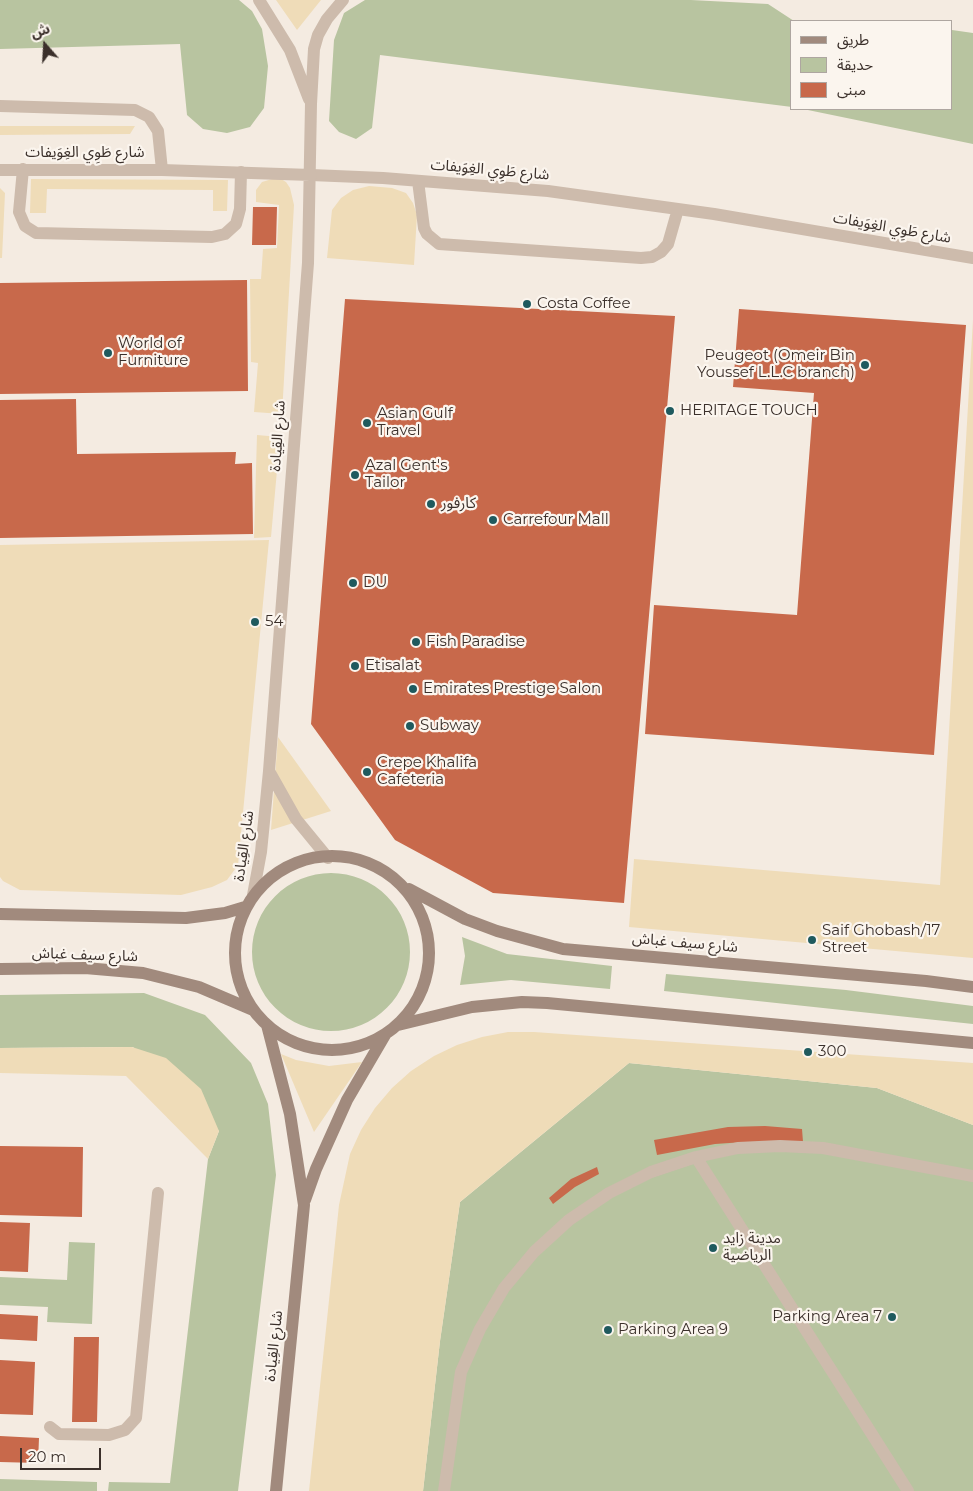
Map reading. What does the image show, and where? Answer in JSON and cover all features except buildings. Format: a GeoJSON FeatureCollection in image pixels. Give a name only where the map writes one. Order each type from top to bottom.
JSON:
{"type":"FeatureCollection","features":[{"type":"Feature","properties":{"kind":"street","name":"شارع القِيادة"},"geometry":{"type":"LineString","coordinates":[[259,0],[290,50],[311,104]]}},
{"type":"Feature","properties":{"kind":"street","name":"شارع القِيادة"},"geometry":{"type":"LineString","coordinates":[[253,895],[261,852],[269,771],[308,262],[314,49],[318,35],[327,18],[343,0]]}},
{"type":"Feature","properties":{"kind":"street"},"geometry":{"type":"LineString","coordinates":[[0,106],[135,110],[150,118],[158,131],[162,170]]}},
{"type":"Feature","properties":{"kind":"street","name":"شارع طَوِي الغِوَيفات"},"geometry":{"type":"LineString","coordinates":[[0,170],[242,172],[418,181],[548,191],[678,209],[973,258]]}},
{"type":"Feature","properties":{"kind":"street"},"geometry":{"type":"LineString","coordinates":[[23,170],[19,212],[25,226],[36,233],[212,237],[225,234],[236,224],[240,209],[242,172]]}},
{"type":"Feature","properties":{"kind":"street"},"geometry":{"type":"LineString","coordinates":[[418,181],[424,228],[427,234],[439,244],[641,258],[652,257],[661,252],[668,244],[678,209]]}},
{"type":"Feature","properties":{"kind":"street"},"geometry":{"type":"LineString","coordinates":[[269,771],[296,819],[328,858]]}},
{"type":"Feature","properties":{"kind":"street"},"geometry":{"type":"LineString","coordinates":[[349,858],[370,864],[389,874],[405,887],[418,905],[426,925],[429,946],[428,968],[422,989],[412,1008],[398,1026],[385,1035],[362,1046],[337,1050],[312,1048],[288,1040],[267,1025],[253,1010],[237,977],[234,942],[245,907],[253,895],[269,880],[286,869],[307,861],[349,858]]}},
{"type":"Feature","properties":{"kind":"street","name":"شارع سيف غباش"},"geometry":{"type":"LineString","coordinates":[[405,887],[473,922],[530,942],[563,949],[926,981],[973,987]]}},
{"type":"Feature","properties":{"kind":"street"},"geometry":{"type":"LineString","coordinates":[[0,914],[186,918],[206,916],[245,907]]}},
{"type":"Feature","properties":{"kind":"street","name":"شارع سيف غباش"},"geometry":{"type":"LineString","coordinates":[[0,969],[85,968],[143,973],[199,987],[253,1010]]}},
{"type":"Feature","properties":{"kind":"street"},"geometry":{"type":"LineString","coordinates":[[398,1026],[472,1007],[522,1002],[973,1043]]}},
{"type":"Feature","properties":{"kind":"street","name":"شارع القِيادة"},"geometry":{"type":"LineString","coordinates":[[267,1025],[290,1114],[304,1205],[276,1491]]}},
{"type":"Feature","properties":{"kind":"street","name":"شارع القِيادة"},"geometry":{"type":"LineString","coordinates":[[304,1205],[330,1134],[365,1067],[385,1035]]}},
{"type":"Feature","properties":{"kind":"street"},"geometry":{"type":"LineString","coordinates":[[444,1491],[461,1372],[480,1329],[504,1288],[534,1252],[569,1220],[601,1198],[651,1172],[696,1157],[746,1148],[780,1146],[823,1148],[973,1176]]}},
{"type":"Feature","properties":{"kind":"street"},"geometry":{"type":"LineString","coordinates":[[696,1157],[908,1491]]}},
{"type":"Feature","properties":{"kind":"street"},"geometry":{"type":"LineString","coordinates":[[50,1427],[59,1434],[109,1435],[125,1430],[136,1418],[158,1193]]}},
{"type":"Feature","properties":{"kind":"green space"},"geometry":{"type":"Polygon","coordinates":[[[0,0],[239,0],[252,11],[262,29],[268,66],[264,108],[250,127],[227,133],[203,129],[187,115],[180,44],[0,49],[0,0]]]}},
{"type":"Feature","properties":{"kind":"green space"},"geometry":{"type":"Polygon","coordinates":[[[365,0],[691,0],[768,4],[792,20],[790,20],[790,107],[380,55],[372,128],[356,139],[339,132],[329,121],[334,40],[344,13],[365,0]]]}},
{"type":"Feature","properties":{"kind":"green space"},"geometry":{"type":"Polygon","coordinates":[[[953,30],[973,33],[973,144],[808,110],[953,110],[953,30]]]}},
{"type":"Feature","properties":{"kind":"green space"},"geometry":{"type":"Polygon","coordinates":[[[331,873],[361,879],[375,886],[387,896],[397,908],[404,922],[410,952],[404,982],[397,996],[387,1008],[375,1018],[361,1025],[331,1031],[301,1025],[287,1018],[275,1008],[265,996],[258,982],[252,952],[258,922],[265,908],[275,896],[287,886],[301,879],[331,873]]]}},
{"type":"Feature","properties":{"kind":"green space"},"geometry":{"type":"Polygon","coordinates":[[[462,937],[507,954],[612,966],[610,989],[511,980],[460,985],[465,956],[462,937]]]}},
{"type":"Feature","properties":{"kind":"green space"},"geometry":{"type":"Polygon","coordinates":[[[666,974],[846,990],[973,1006],[973,1024],[664,991],[666,974]]]}},
{"type":"Feature","properties":{"kind":"green space"},"geometry":{"type":"Polygon","coordinates":[[[144,993],[205,1015],[251,1063],[268,1104],[276,1175],[238,1491],[108,1491],[109,1482],[170,1483],[208,1159],[219,1131],[133,1047],[0,1048],[0,995],[144,993]]]}},
{"type":"Feature","properties":{"kind":"green space","name":"مدينة زايد الرياضية"},"geometry":{"type":"Polygon","coordinates":[[[629,1063],[877,1088],[973,1125],[973,1491],[423,1491],[440,1341],[460,1202],[629,1063]]]}},
{"type":"Feature","properties":{"kind":"green space"},"geometry":{"type":"Polygon","coordinates":[[[69,1242],[95,1243],[92,1324],[47,1322],[48,1307],[0,1305],[0,1277],[67,1280],[69,1242]]]}},
{"type":"Feature","properties":{"kind":"green space"},"geometry":{"type":"Polygon","coordinates":[[[0,1479],[97,1482],[97,1491],[0,1491],[0,1479]]]}},
{"type":"Feature","properties":{"kind":"sand"},"geometry":{"type":"Polygon","coordinates":[[[276,0],[321,0],[297,30],[276,0]]]}},
{"type":"Feature","properties":{"kind":"sand"},"geometry":{"type":"Polygon","coordinates":[[[0,126],[135,126],[130,134],[0,135],[0,126]]]}},
{"type":"Feature","properties":{"kind":"sand"},"geometry":{"type":"Polygon","coordinates":[[[31,179],[228,180],[227,211],[213,211],[213,190],[47,189],[46,213],[30,213],[31,179]]]}},
{"type":"Feature","properties":{"kind":"sand"},"geometry":{"type":"Polygon","coordinates":[[[281,179],[286,182],[290,188],[294,205],[282,414],[254,412],[258,363],[251,362],[250,279],[261,279],[263,249],[277,248],[279,205],[256,202],[256,190],[262,182],[281,179]]]}},
{"type":"Feature","properties":{"kind":"sand"},"geometry":{"type":"Polygon","coordinates":[[[369,186],[392,188],[406,193],[413,203],[417,215],[414,265],[327,258],[332,210],[341,198],[353,190],[369,186]]]}},
{"type":"Feature","properties":{"kind":"sand"},"geometry":{"type":"Polygon","coordinates":[[[0,188],[5,193],[2,258],[0,258],[0,188]]]}},
{"type":"Feature","properties":{"kind":"sand"},"geometry":{"type":"Polygon","coordinates":[[[973,320],[973,958],[629,927],[634,859],[940,885],[973,320]]]}},
{"type":"Feature","properties":{"kind":"sand"},"geometry":{"type":"Polygon","coordinates":[[[257,435],[280,437],[271,537],[254,538],[257,435]]]}},
{"type":"Feature","properties":{"kind":"sand"},"geometry":{"type":"Polygon","coordinates":[[[269,540],[238,865],[227,880],[212,887],[181,895],[20,890],[3,881],[0,877],[0,545],[269,540]]]}},
{"type":"Feature","properties":{"kind":"sand"},"geometry":{"type":"Polygon","coordinates":[[[278,737],[331,811],[271,830],[278,737]]]}},
{"type":"Feature","properties":{"kind":"sand"},"geometry":{"type":"Polygon","coordinates":[[[508,1032],[534,1032],[973,1063],[973,1125],[877,1088],[629,1063],[460,1202],[440,1341],[423,1491],[309,1491],[339,1205],[350,1154],[361,1130],[375,1108],[392,1088],[411,1071],[434,1056],[457,1045],[482,1037],[508,1032]]]}},
{"type":"Feature","properties":{"kind":"sand"},"geometry":{"type":"Polygon","coordinates":[[[132,1047],[166,1058],[201,1089],[219,1131],[208,1159],[126,1076],[0,1073],[0,1048],[132,1047]]]}},
{"type":"Feature","properties":{"kind":"sand"},"geometry":{"type":"Polygon","coordinates":[[[281,1054],[296,1060],[329,1066],[362,1062],[314,1132],[281,1054]]]}},
{"type":"Feature","properties":{"kind":"place","name":"Costa Coffee"},"geometry":{"type":"Point","coordinates":[527,304]}},
{"type":"Feature","properties":{"kind":"place","name":"World of Furniture"},"geometry":{"type":"Point","coordinates":[108,353]}},
{"type":"Feature","properties":{"kind":"place","name":"Peugeot (Omeir Bin Youssef L.L.C branch)"},"geometry":{"type":"Point","coordinates":[865,365]}},
{"type":"Feature","properties":{"kind":"place","name":"HERITAGE TOUCH"},"geometry":{"type":"Point","coordinates":[670,411]}},
{"type":"Feature","properties":{"kind":"place","name":"Asian Gulf Travel"},"geometry":{"type":"Point","coordinates":[367,423]}},
{"type":"Feature","properties":{"kind":"place","name":"Azal Gent's Tailor"},"geometry":{"type":"Point","coordinates":[355,475]}},
{"type":"Feature","properties":{"kind":"place","name":"كارفور"},"geometry":{"type":"Point","coordinates":[431,504]}},
{"type":"Feature","properties":{"kind":"place","name":"Carrefour Mall"},"geometry":{"type":"Point","coordinates":[493,520]}},
{"type":"Feature","properties":{"kind":"place","name":"DU"},"geometry":{"type":"Point","coordinates":[353,583]}},
{"type":"Feature","properties":{"kind":"place","name":"54"},"geometry":{"type":"Point","coordinates":[255,622]}},
{"type":"Feature","properties":{"kind":"place","name":"Fish Paradise"},"geometry":{"type":"Point","coordinates":[416,642]}},
{"type":"Feature","properties":{"kind":"place","name":"Etisalat"},"geometry":{"type":"Point","coordinates":[355,666]}},
{"type":"Feature","properties":{"kind":"place","name":"Emirates Prestige Salon"},"geometry":{"type":"Point","coordinates":[413,689]}},
{"type":"Feature","properties":{"kind":"place","name":"Subway"},"geometry":{"type":"Point","coordinates":[410,726]}},
{"type":"Feature","properties":{"kind":"place","name":"Crepe Khalifa Cafeteria"},"geometry":{"type":"Point","coordinates":[367,772]}},
{"type":"Feature","properties":{"kind":"place","name":"Saif Ghobash/17 Street"},"geometry":{"type":"Point","coordinates":[812,940]}},
{"type":"Feature","properties":{"kind":"place","name":"300"},"geometry":{"type":"Point","coordinates":[808,1052]}},
{"type":"Feature","properties":{"kind":"place","name":"مدينة زايد الرياضية"},"geometry":{"type":"Point","coordinates":[713,1248]}},
{"type":"Feature","properties":{"kind":"place","name":"Parking Area 7"},"geometry":{"type":"Point","coordinates":[892,1317]}},
{"type":"Feature","properties":{"kind":"place","name":"Parking Area 9"},"geometry":{"type":"Point","coordinates":[608,1330]}}]}
